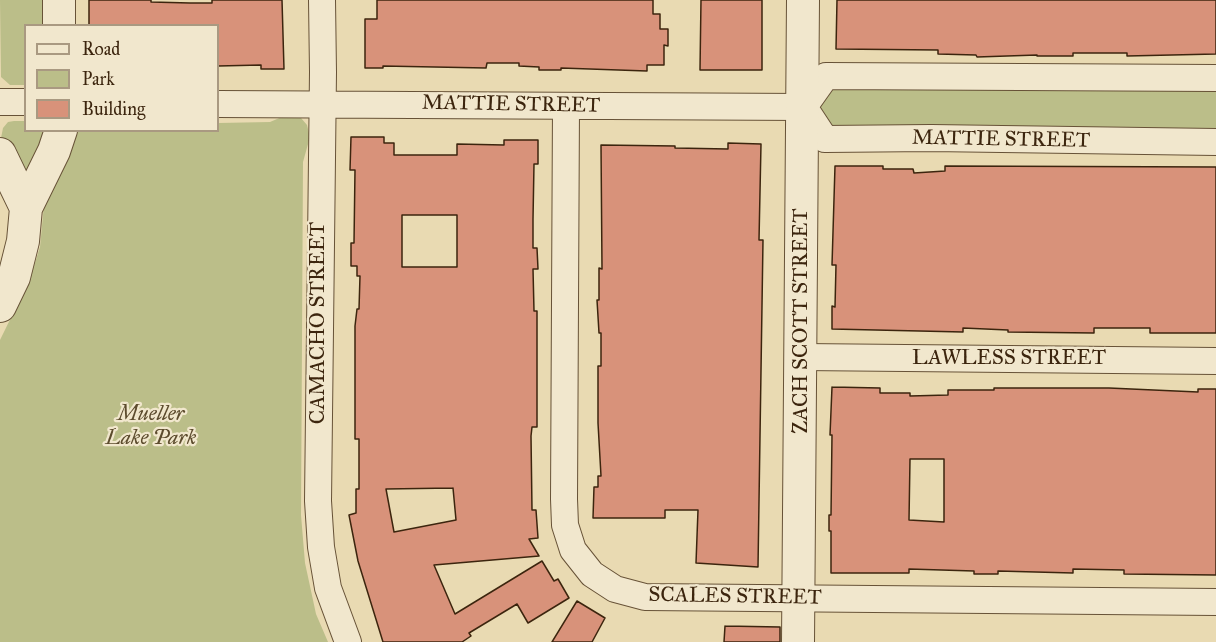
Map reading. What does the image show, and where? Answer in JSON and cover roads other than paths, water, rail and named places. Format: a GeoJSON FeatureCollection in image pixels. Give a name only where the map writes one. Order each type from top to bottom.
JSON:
{"type":"FeatureCollection","features":[{"type":"Feature","properties":{"kind":"street"},"geometry":{"type":"LineString","coordinates":[[59,24],[60,0]]}},
{"type":"Feature","properties":{"kind":"street","name":"CAMACHO STREET"},"geometry":{"type":"LineString","coordinates":[[322,0],[318,501],[321,547],[328,588],[348,642]]}},
{"type":"Feature","properties":{"kind":"street","name":"ZACH SCOTT STREET"},"geometry":{"type":"LineString","coordinates":[[798,642],[804,107],[803,0]]}},
{"type":"Feature","properties":{"kind":"street"},"geometry":{"type":"LineString","coordinates":[[804,107],[826,76],[1216,78]]}},
{"type":"Feature","properties":{"kind":"street"},"geometry":{"type":"LineString","coordinates":[[0,102],[24,102]]}},
{"type":"Feature","properties":{"kind":"street","name":"MATTIE STREET"},"geometry":{"type":"LineString","coordinates":[[219,104],[804,107],[825,139],[931,138],[1216,142]]}},
{"type":"Feature","properties":{"kind":"street","name":"SCALES STREET"},"geometry":{"type":"LineString","coordinates":[[566,106],[565,525],[573,550],[591,574],[615,589],[645,597],[1216,602]]}},
{"type":"Feature","properties":{"kind":"street"},"geometry":{"type":"LineString","coordinates":[[0,306],[16,268],[23,241],[26,208],[54,151],[60,132]]}},
{"type":"Feature","properties":{"kind":"street"},"geometry":{"type":"LineString","coordinates":[[0,154],[26,208]]}},
{"type":"Feature","properties":{"kind":"street","name":"LAWLESS STREET"},"geometry":{"type":"LineString","coordinates":[[801,357],[1216,361]]}},
{"type":"Feature","properties":{"kind":"park label","name":"Mueller Lake Park"},"geometry":{"type":"Point","coordinates":[151,427]}}]}
